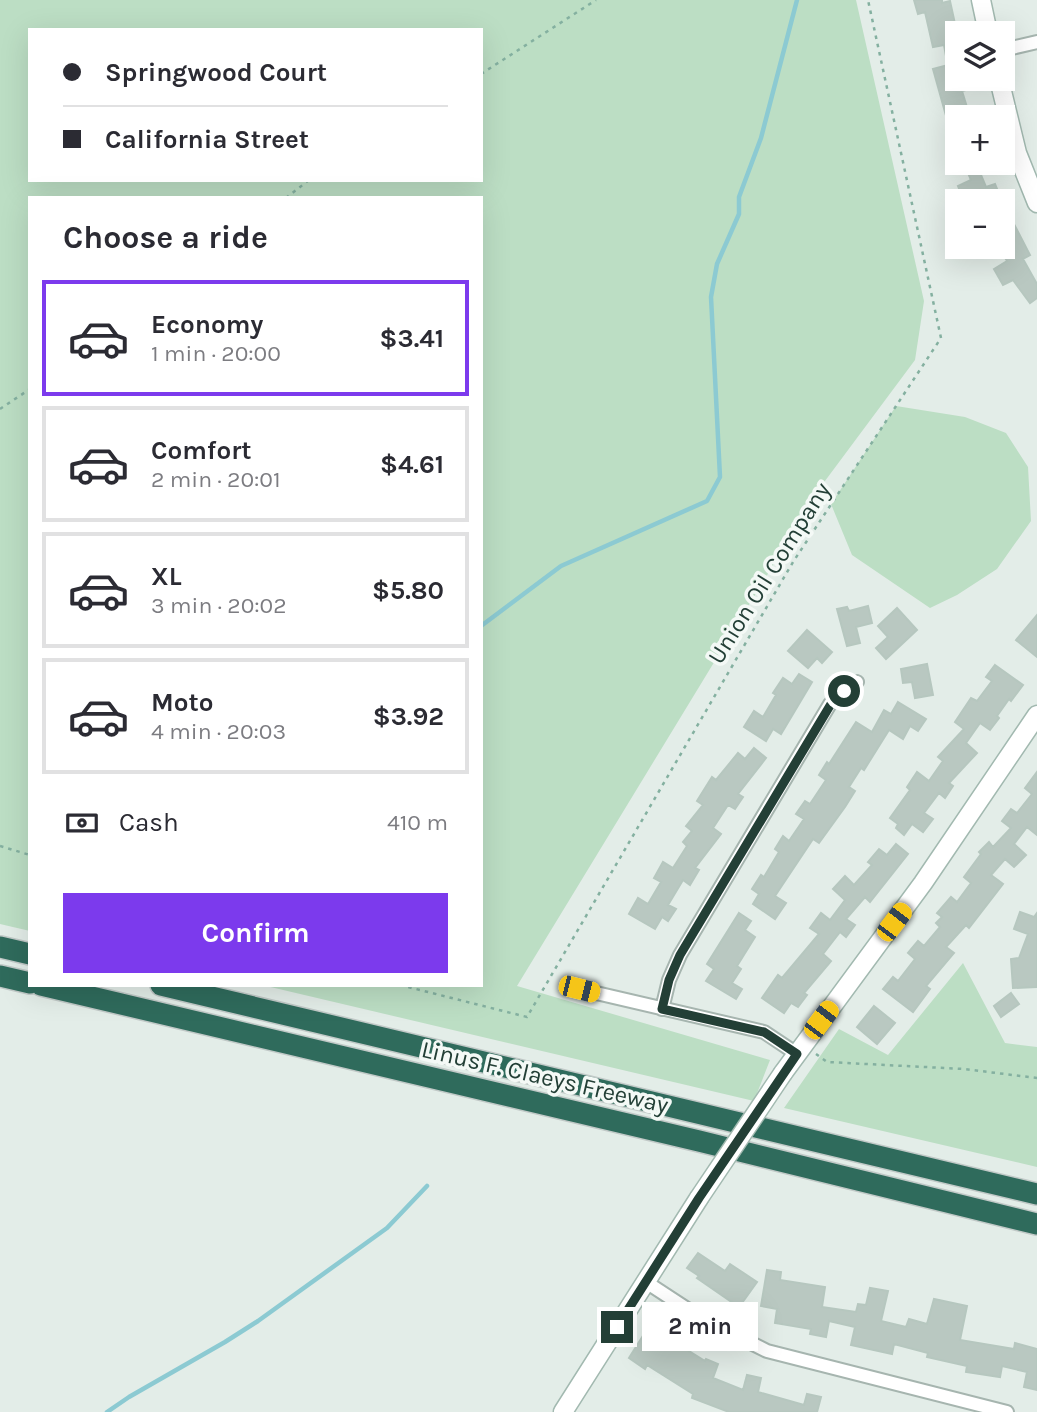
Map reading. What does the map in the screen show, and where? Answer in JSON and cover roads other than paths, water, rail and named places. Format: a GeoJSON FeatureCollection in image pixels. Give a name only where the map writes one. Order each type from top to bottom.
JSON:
{"type":"FeatureCollection","features":[{"type":"Feature","properties":{"kind":"highway"},"geometry":{"type":"LineString","coordinates":[[0,947],[28,954]]}},
{"type":"Feature","properties":{"kind":"highway"},"geometry":{"type":"LineString","coordinates":[[0,976],[28,983]]}},
{"type":"Feature","properties":{"kind":"highway","name":"Linus F. Claeys Freeway"},"geometry":{"type":"LineString","coordinates":[[49,987],[1037,1224]]}},
{"type":"Feature","properties":{"kind":"highway","name":"Linus F. Claeys Freeway"},"geometry":{"type":"LineString","coordinates":[[169,987],[1037,1194]]}},
{"type":"Feature","properties":{"kind":"street"},"geometry":{"type":"LineString","coordinates":[[981,0],[985,21]]}},
{"type":"Feature","properties":{"kind":"street"},"geometry":{"type":"LineString","coordinates":[[1015,47],[1037,42]]}},
{"type":"Feature","properties":{"kind":"street"},"geometry":{"type":"LineString","coordinates":[[1002,91],[1012,138],[1037,203]]}},
{"type":"Feature","properties":{"kind":"street"},"geometry":{"type":"LineString","coordinates":[[662,1009],[673,971],[687,943],[831,704],[839,694],[857,682]]}},
{"type":"Feature","properties":{"kind":"street"},"geometry":{"type":"LineString","coordinates":[[564,1412],[699,1198],[783,1073],[923,883],[1037,715]]}},
{"type":"Feature","properties":{"kind":"street"},"geometry":{"type":"LineString","coordinates":[[579,989],[764,1032],[801,1049]]}},
{"type":"Feature","properties":{"kind":"street"},"geometry":{"type":"LineString","coordinates":[[646,1282],[701,1318],[767,1351],[1007,1412]]}},
{"type":"Feature","properties":{"kind":"waterway"},"geometry":{"type":"LineString","coordinates":[[483,624],[561,566],[707,501],[720,477],[711,297],[717,264],[739,214],[739,197],[761,138],[797,0]]}},
{"type":"Feature","properties":{"kind":"waterway"},"geometry":{"type":"LineString","coordinates":[[107,1412],[258,1321],[387,1228],[427,1186]]}}]}
